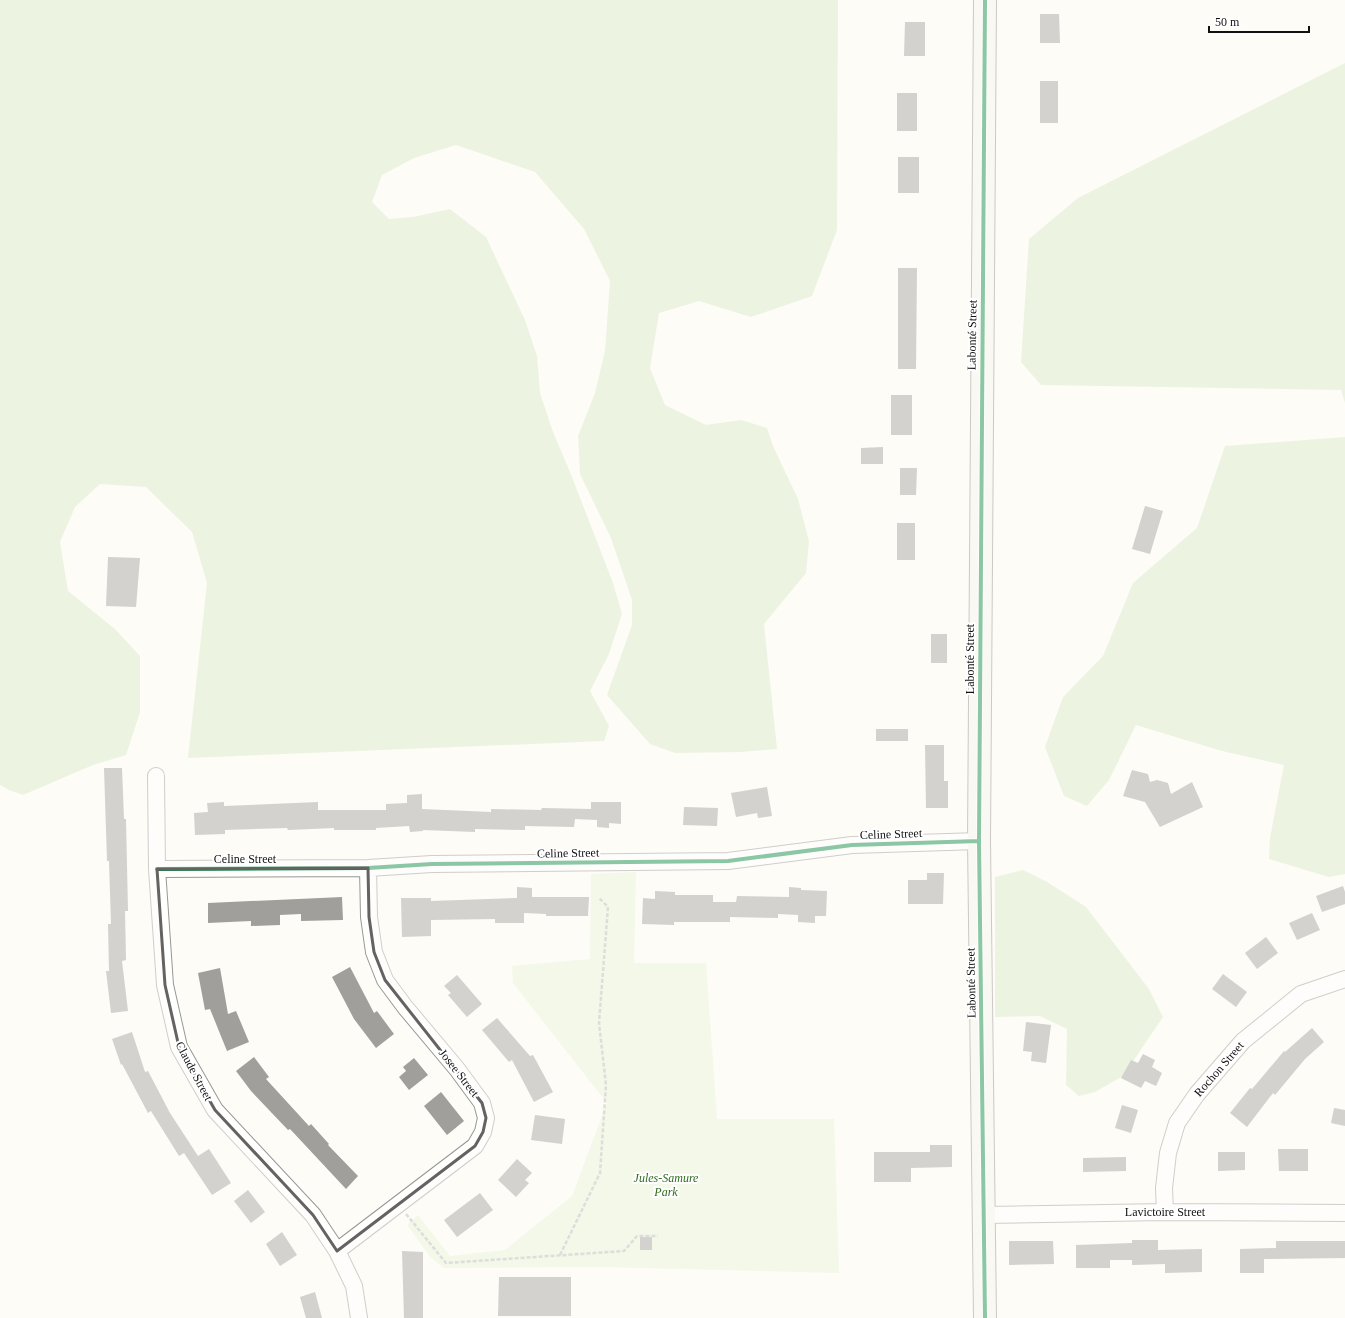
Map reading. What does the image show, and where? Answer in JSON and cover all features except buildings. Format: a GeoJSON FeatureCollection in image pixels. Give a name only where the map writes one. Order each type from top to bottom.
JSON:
{"type":"FeatureCollection","features":[{"type":"Feature","properties":{"kind":"street","name":"Labonté Street"},"geometry":{"type":"LineString","coordinates":[[985,0],[979,841],[985,1318]]}},
{"type":"Feature","properties":{"kind":"street","name":"Claude Street"},"geometry":{"type":"LineString","coordinates":[[156,776],[157,869],[165,985],[179,1047],[215,1110],[313,1215],[338,1251],[354,1286],[360,1318]]}},
{"type":"Feature","properties":{"kind":"street","name":"Celine Street"},"geometry":{"type":"LineString","coordinates":[[157,869],[368,868],[432,864],[728,861],[852,845],[979,841]]}},
{"type":"Feature","properties":{"kind":"street","name":"Josee Street"},"geometry":{"type":"LineString","coordinates":[[338,1251],[475,1146],[483,1132],[486,1118],[482,1103],[457,1069],[405,1007],[385,980],[374,952],[370,924],[368,868]]}},
{"type":"Feature","properties":{"kind":"street","name":"Rochon Street"},"geometry":{"type":"LineString","coordinates":[[1165,1212],[1164,1188],[1168,1153],[1178,1123],[1197,1094],[1243,1041],[1301,994],[1345,979]]}},
{"type":"Feature","properties":{"kind":"street","name":"Lavictoire Street"},"geometry":{"type":"LineString","coordinates":[[984,1215],[1165,1212],[1345,1213]]}},
{"type":"Feature","properties":{"kind":"path"},"geometry":{"type":"LineString","coordinates":[[560,1254],[600,1173],[606,1085],[599,1023],[608,907],[600,898]]}},
{"type":"Feature","properties":{"kind":"path"},"geometry":{"type":"LineString","coordinates":[[398,1205],[446,1263],[560,1254],[624,1251],[637,1236],[658,1236]]}},
{"type":"Feature","properties":{"kind":"highlighted area"},"geometry":{"type":"Polygon","coordinates":[[[368,868],[369,917],[374,952],[385,980],[482,1103],[486,1118],[483,1132],[475,1146],[337,1251],[313,1215],[215,1110],[179,1047],[165,985],[157,869],[368,868]]]}},
{"type":"Feature","properties":{"kind":"green space"},"geometry":{"type":"Polygon","coordinates":[[[0,0],[838,0],[837,230],[812,296],[751,317],[699,301],[659,313],[650,368],[665,405],[706,425],[741,420],[767,428],[773,446],[798,499],[809,541],[806,573],[764,624],[777,749],[741,752],[675,753],[650,744],[607,695],[632,625],[632,600],[611,538],[580,474],[578,436],[595,393],[605,351],[610,281],[584,229],[535,172],[456,145],[414,158],[382,175],[372,202],[389,219],[413,217],[450,209],[486,237],[525,320],[537,356],[540,393],[553,432],[613,583],[622,614],[609,654],[590,691],[609,726],[604,741],[188,758],[207,583],[192,532],[146,487],[100,484],[75,507],[60,542],[68,591],[115,629],[140,656],[140,712],[126,755],[93,765],[23,795],[0,785],[0,0]]]}},
{"type":"Feature","properties":{"kind":"green space"},"geometry":{"type":"Polygon","coordinates":[[[1345,63],[1345,403],[1341,390],[1041,385],[1021,362],[1029,239],[1078,198],[1345,63]]]}},
{"type":"Feature","properties":{"kind":"green space"},"geometry":{"type":"Polygon","coordinates":[[[1345,437],[1345,874],[1329,877],[1269,859],[1270,838],[1284,765],[1222,751],[1136,725],[1109,780],[1087,806],[1064,796],[1045,747],[1063,697],[1103,656],[1133,583],[1197,528],[1225,446],[1345,437]]]}},
{"type":"Feature","properties":{"kind":"green space"},"geometry":{"type":"Polygon","coordinates":[[[1023,870],[1047,882],[1086,907],[1149,989],[1163,1017],[1123,1076],[1095,1092],[1079,1096],[1066,1085],[1067,1029],[1040,1016],[995,1017],[995,877],[1023,870]]]}},
{"type":"Feature","properties":{"kind":"green space","name":"Jules-Samure Park"},"geometry":{"type":"Polygon","coordinates":[[[636,872],[634,963],[706,963],[717,1119],[834,1119],[839,1273],[603,1267],[444,1268],[431,1258],[407,1225],[418,1215],[450,1256],[505,1250],[572,1196],[607,1103],[513,983],[512,966],[590,959],[591,874],[636,872]]]}},
{"type":"Feature","properties":{"kind":"cycle path"},"geometry":{"type":"LineString","coordinates":[[985,0],[979,841],[985,1318]]}},
{"type":"Feature","properties":{"kind":"cycle path"},"geometry":{"type":"LineString","coordinates":[[157,869],[368,868],[432,864],[728,861],[852,845],[979,841]]}}]}
